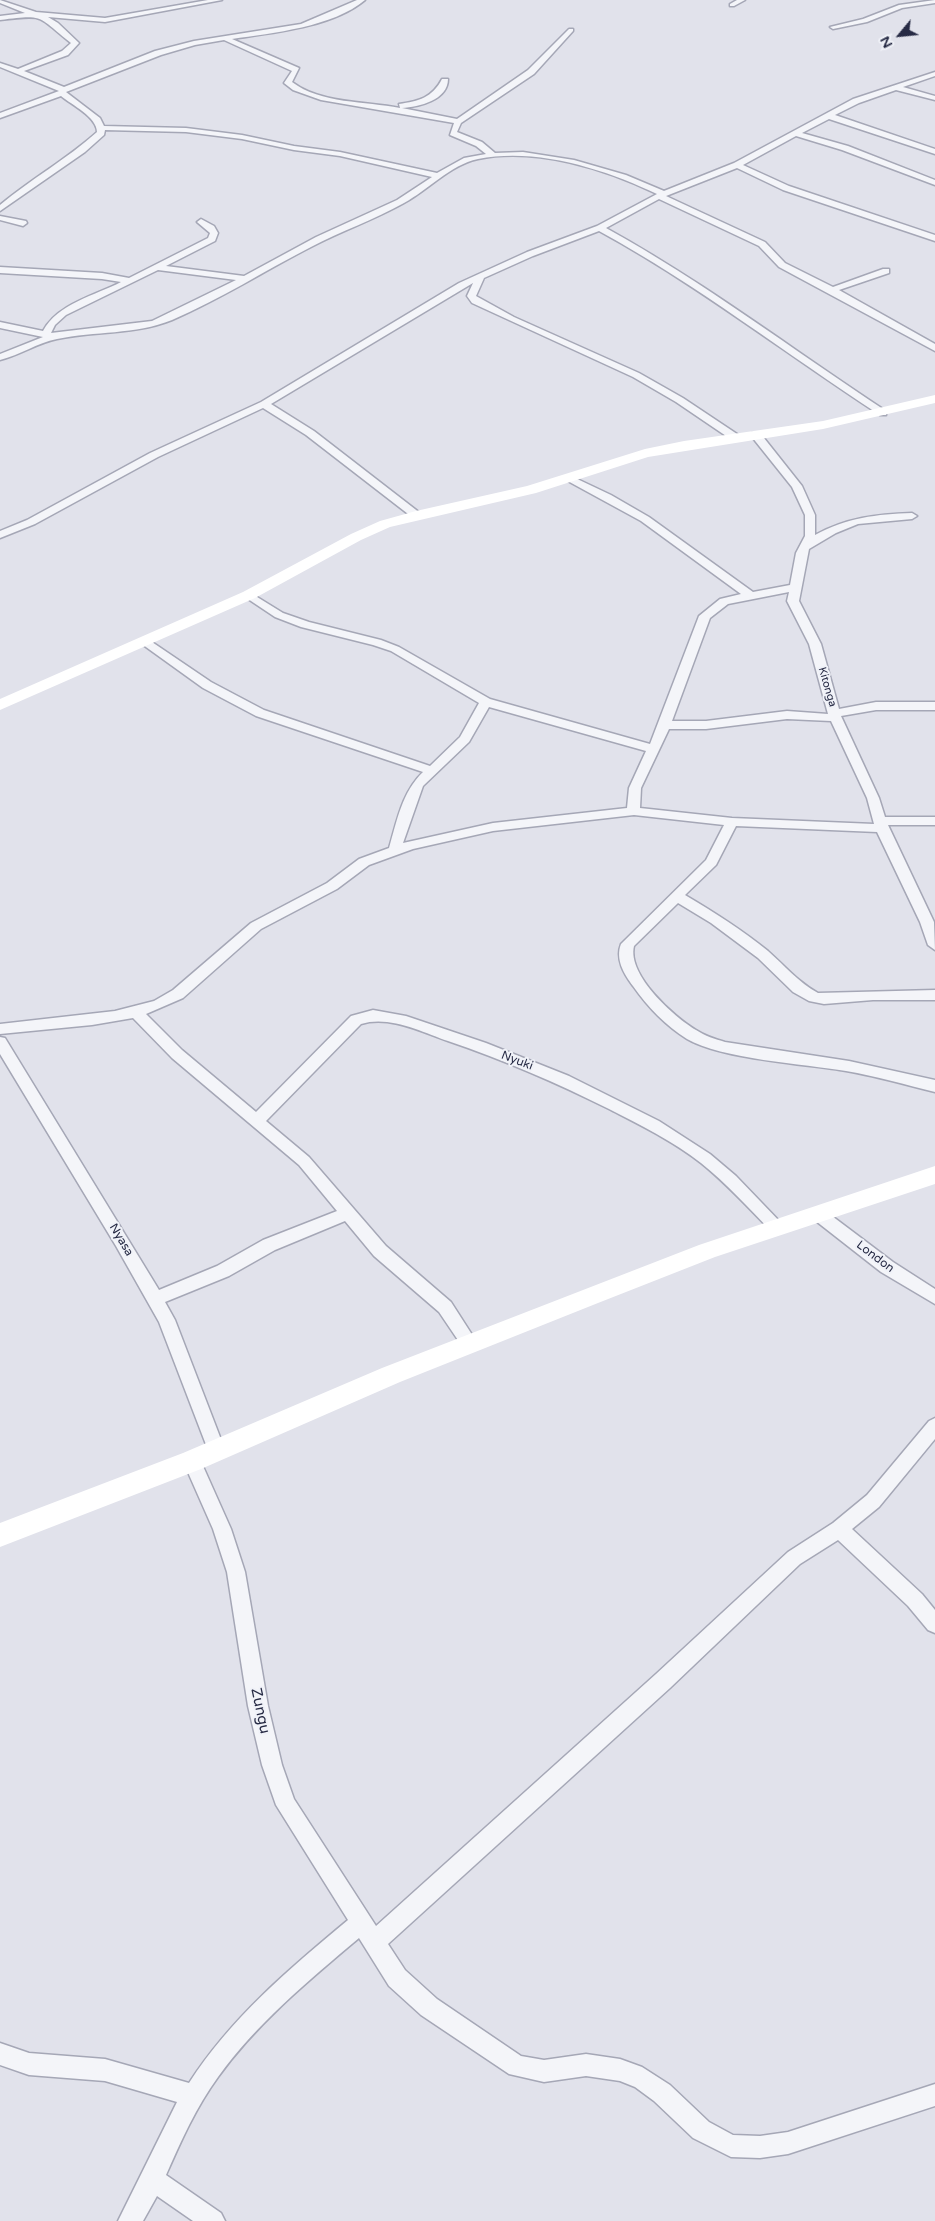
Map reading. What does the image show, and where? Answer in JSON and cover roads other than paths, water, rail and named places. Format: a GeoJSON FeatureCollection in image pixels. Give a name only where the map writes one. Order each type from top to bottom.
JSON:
{"type":"FeatureCollection","features":[{"type":"Feature","properties":{"kind":"street"},"geometry":{"type":"LineString","coordinates":[[0,0],[61,29],[67,38],[75,43],[65,53],[19,71]]}},
{"type":"Feature","properties":{"kind":"street"},"geometry":{"type":"LineString","coordinates":[[0,18],[32,14],[105,20],[219,0]]}},
{"type":"Feature","properties":{"kind":"street"},"geometry":{"type":"LineString","coordinates":[[0,116],[158,53],[194,43],[302,26],[362,0]]}},
{"type":"Feature","properties":{"kind":"street"},"geometry":{"type":"LineString","coordinates":[[732,5],[742,0]]}},
{"type":"Feature","properties":{"kind":"street"},"geometry":{"type":"LineString","coordinates":[[833,27],[862,22],[901,6],[935,0]]}},
{"type":"Feature","properties":{"kind":"street"},"geometry":{"type":"LineString","coordinates":[[494,156],[479,144],[456,135],[454,130],[458,122],[532,72],[571,30]]}},
{"type":"Feature","properties":{"kind":"street"},"geometry":{"type":"LineString","coordinates":[[224,38],[296,70],[296,74],[289,79],[288,83],[292,87],[318,96],[458,122]]}},
{"type":"Feature","properties":{"kind":"street"},"geometry":{"type":"LineString","coordinates":[[0,65],[19,71],[63,91],[97,120],[101,128],[98,138],[28,186],[0,209]]}},
{"type":"Feature","properties":{"kind":"street"},"geometry":{"type":"LineString","coordinates":[[0,535],[31,522],[154,455],[264,404],[447,294],[530,254],[600,228],[662,195],[737,165],[856,101],[935,74]]}},
{"type":"Feature","properties":{"kind":"street"},"geometry":{"type":"LineString","coordinates":[[386,108],[410,106],[426,101],[440,91],[445,81]]}},
{"type":"Feature","properties":{"kind":"street"},"geometry":{"type":"LineString","coordinates":[[897,88],[935,98]]}},
{"type":"Feature","properties":{"kind":"street"},"geometry":{"type":"LineString","coordinates":[[0,108],[18,110]]}},
{"type":"Feature","properties":{"kind":"street"},"geometry":{"type":"LineString","coordinates":[[829,116],[935,152]]}},
{"type":"Feature","properties":{"kind":"street"},"geometry":{"type":"LineString","coordinates":[[101,128],[186,130],[242,137],[278,146],[340,154],[438,176]]}},
{"type":"Feature","properties":{"kind":"street"},"geometry":{"type":"LineString","coordinates":[[796,134],[845,148],[935,183]]}},
{"type":"Feature","properties":{"kind":"street"},"geometry":{"type":"LineString","coordinates":[[0,325],[50,335],[148,325],[167,318],[248,279],[314,242],[403,200],[438,176],[472,159],[494,156],[564,159],[644,185],[762,244],[782,265],[832,290],[935,348]]}},
{"type":"Feature","properties":{"kind":"street"},"geometry":{"type":"LineString","coordinates":[[737,165],[786,188],[911,228],[935,238]]}},
{"type":"Feature","properties":{"kind":"street"},"geometry":{"type":"LineString","coordinates":[[0,218],[23,223]]}},
{"type":"Feature","properties":{"kind":"street"},"geometry":{"type":"LineString","coordinates":[[50,335],[51,324],[63,312],[130,281],[212,239],[214,233],[211,228],[201,222]]}},
{"type":"Feature","properties":{"kind":"street"},"geometry":{"type":"LineString","coordinates":[[600,228],[631,245],[745,317],[809,364],[883,413]]}},
{"type":"Feature","properties":{"kind":"street"},"geometry":{"type":"LineString","coordinates":[[155,267],[248,279]]}},
{"type":"Feature","properties":{"kind":"street"},"geometry":{"type":"LineString","coordinates":[[0,270],[102,276],[130,281]]}},
{"type":"Feature","properties":{"kind":"street"},"geometry":{"type":"LineString","coordinates":[[832,290],[886,271]]}},
{"type":"Feature","properties":{"kind":"street"},"geometry":{"type":"LineString","coordinates":[[480,278],[471,296],[475,301],[529,328],[580,348],[622,368],[668,394],[736,438]]}},
{"type":"Feature","properties":{"kind":"street"},"geometry":{"type":"LineString","coordinates":[[0,357],[32,346],[50,335]]}},
{"type":"Feature","properties":{"kind":"street"},"geometry":{"type":"LineString","coordinates":[[0,705],[249,595],[356,537],[416,515],[489,500],[569,479],[645,453],[823,425],[883,413],[935,399]]}},
{"type":"Feature","properties":{"kind":"street"},"geometry":{"type":"LineString","coordinates":[[264,404],[310,433],[416,515]]}},
{"type":"Feature","properties":{"kind":"street","name":"Kitonga"},"geometry":{"type":"LineString","coordinates":[[756,435],[787,472],[801,494],[810,515],[812,528],[806,546],[801,553],[793,601],[815,644],[835,716],[873,798],[881,824],[927,922],[935,945]]}},
{"type":"Feature","properties":{"kind":"street"},"geometry":{"type":"LineString","coordinates":[[569,479],[607,497],[645,519],[751,596]]}},
{"type":"Feature","properties":{"kind":"street"},"geometry":{"type":"LineString","coordinates":[[806,546],[823,533],[863,518],[912,516]]}},
{"type":"Feature","properties":{"kind":"street"},"geometry":{"type":"LineString","coordinates":[[634,810],[633,798],[636,788],[665,725],[705,616],[724,601],[796,587]]}},
{"type":"Feature","properties":{"kind":"street"},"geometry":{"type":"LineString","coordinates":[[249,595],[279,615],[305,626],[372,640],[395,648],[486,702],[653,749]]}},
{"type":"Feature","properties":{"kind":"street"},"geometry":{"type":"LineString","coordinates":[[145,642],[207,686],[260,712],[324,732],[373,753],[430,770]]}},
{"type":"Feature","properties":{"kind":"street"},"geometry":{"type":"LineString","coordinates":[[395,849],[412,795],[430,770],[448,757],[465,739],[486,702]]}},
{"type":"Feature","properties":{"kind":"street"},"geometry":{"type":"LineString","coordinates":[[665,725],[706,725],[787,715],[835,716],[876,706],[935,706]]}},
{"type":"Feature","properties":{"kind":"street"},"geometry":{"type":"LineString","coordinates":[[0,1029],[136,1012],[164,1003],[178,994],[256,926],[315,893],[332,886],[364,862],[395,849],[493,827],[634,810],[732,822],[881,824],[935,821]]}},
{"type":"Feature","properties":{"kind":"street"},"geometry":{"type":"LineString","coordinates":[[732,822],[711,862],[678,897],[632,939],[626,950],[625,958],[632,975],[648,994],[690,1034],[725,1048],[849,1066],[935,1086]]}},
{"type":"Feature","properties":{"kind":"street"},"geometry":{"type":"LineString","coordinates":[[678,897],[716,920],[748,943],[798,988],[814,997],[824,999],[873,995],[935,995]]}},
{"type":"Feature","properties":{"kind":"street"},"geometry":{"type":"LineString","coordinates":[[136,1012],[177,1054],[304,1161],[380,1251],[445,1307],[470,1344]]}},
{"type":"Feature","properties":{"kind":"street","name":"Nyuki"},"geometry":{"type":"LineString","coordinates":[[256,1122],[356,1020],[373,1015],[406,1021],[538,1068],[654,1125],[712,1164],[731,1180],[777,1228]]}},
{"type":"Feature","properties":{"kind":"street","name":"Nyasa"},"geometry":{"type":"LineString","coordinates":[[0,1042],[167,1320],[216,1450]]}},
{"type":"Feature","properties":{"kind":"street"},"geometry":{"type":"LineString","coordinates":[[0,1535],[192,1461],[599,1292],[935,1174]]}},
{"type":"Feature","properties":{"kind":"street"},"geometry":{"type":"LineString","coordinates":[[155,1299],[223,1271],[269,1245],[349,1213]]}},
{"type":"Feature","properties":{"kind":"street","name":"London"},"geometry":{"type":"LineString","coordinates":[[818,1214],[887,1267],[935,1297]]}},
{"type":"Feature","properties":{"kind":"street"},"geometry":{"type":"LineString","coordinates":[[374,1942],[663,1681],[794,1558],[839,1530],[873,1502],[935,1426]]}},
{"type":"Feature","properties":{"kind":"street","name":"Zungu"},"geometry":{"type":"LineString","coordinates":[[192,1461],[222,1528],[236,1572],[258,1706],[272,1765],[286,1805],[397,1978],[428,2007],[517,2066],[544,2071],[586,2065],[620,2070],[642,2078],[662,2093],[701,2130],[731,2146],[760,2147],[788,2143],[935,2095]]}},
{"type":"Feature","properties":{"kind":"street"},"geometry":{"type":"LineString","coordinates":[[839,1530],[915,1600],[935,1624]]}},
{"type":"Feature","properties":{"kind":"street"},"geometry":{"type":"LineString","coordinates":[[130,2221],[193,2095],[250,2020],[292,1980],[361,1923]]}},
{"type":"Feature","properties":{"kind":"street"},"geometry":{"type":"LineString","coordinates":[[0,2054],[29,2064],[105,2070],[193,2095]]}},
{"type":"Feature","properties":{"kind":"street"},"geometry":{"type":"LineString","coordinates":[[152,2179],[213,2221]]}}]}
